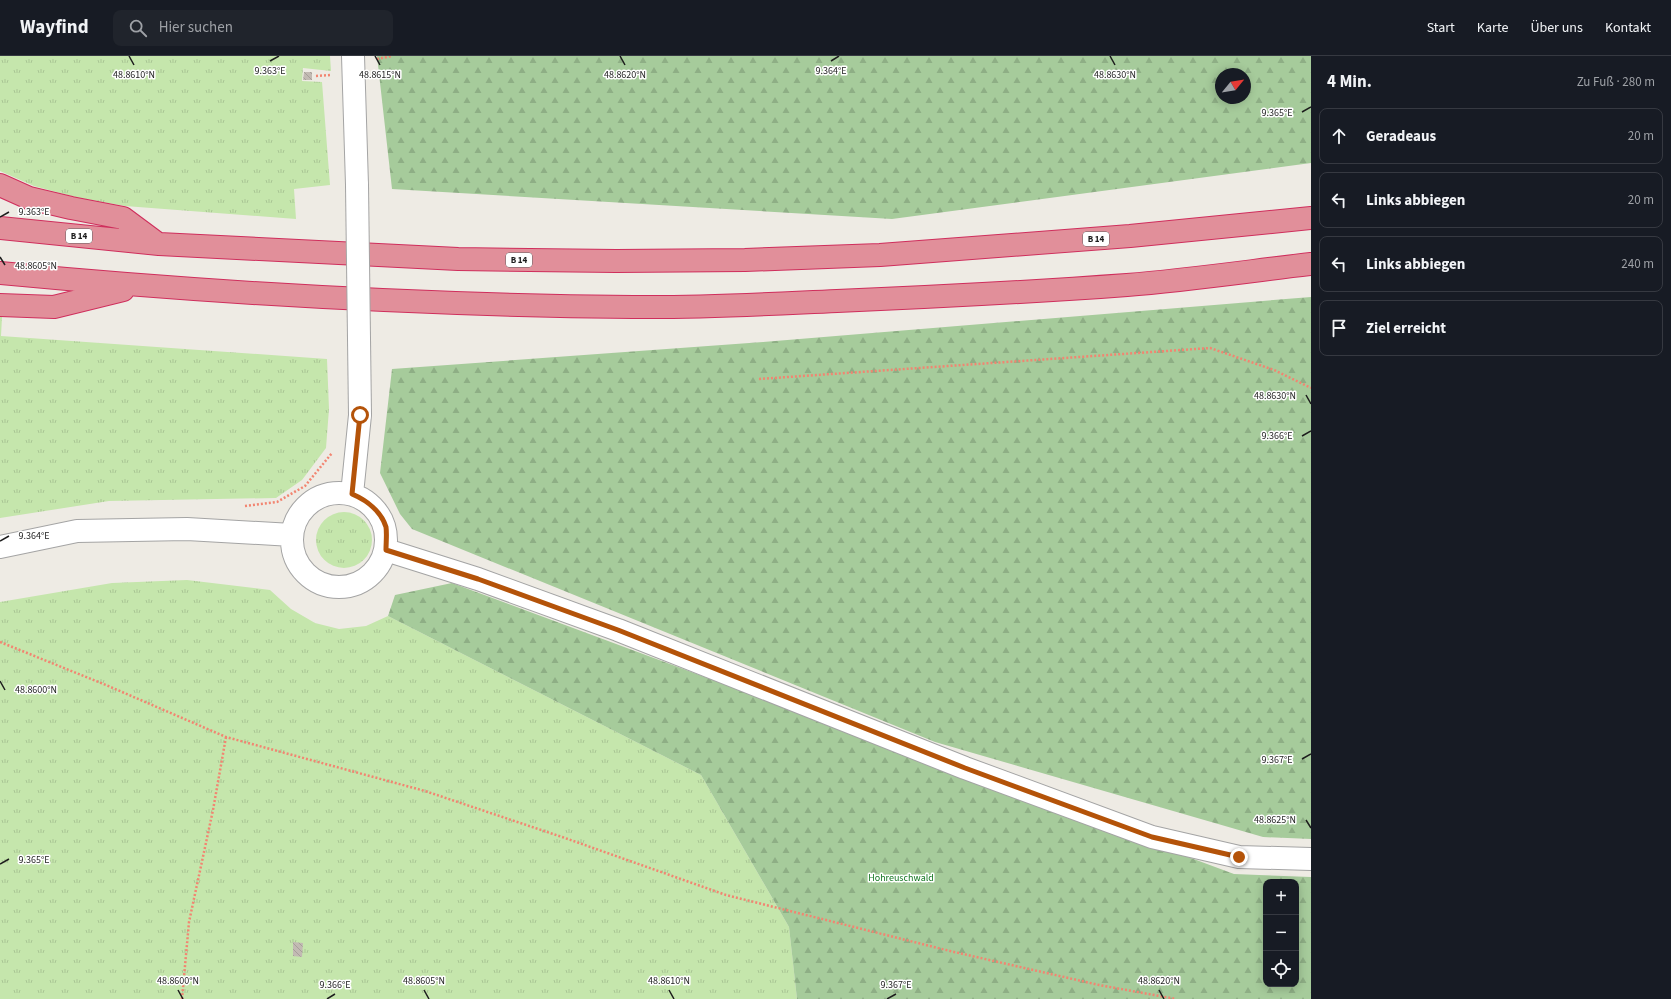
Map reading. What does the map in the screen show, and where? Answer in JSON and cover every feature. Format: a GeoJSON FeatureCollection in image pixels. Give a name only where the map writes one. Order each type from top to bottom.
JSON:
{"type":"FeatureCollection","features":[{"type":"Feature","properties":{"kind":"highway"},"geometry":{"type":"LineString","coordinates":[[0,185],[29,198],[123,218],[159,244]]}},
{"type":"Feature","properties":{"kind":"highway","name":"B 14"},"geometry":{"type":"LineString","coordinates":[[0,228],[159,244],[458,259],[616,261],[745,260],[903,253],[1130,236],[1311,218]]}},
{"type":"Feature","properties":{"kind":"highway"},"geometry":{"type":"LineString","coordinates":[[0,273],[138,286],[282,296],[462,303],[635,307],[741,305],[887,299],[1129,284],[1311,264]]}},
{"type":"Feature","properties":{"kind":"highway"},"geometry":{"type":"LineString","coordinates":[[0,305],[54,307],[138,286]]}},
{"type":"Feature","properties":{"kind":"street"},"geometry":{"type":"LineString","coordinates":[[352,494],[360,415],[357,185],[353,56]]}},
{"type":"Feature","properties":{"kind":"street"},"geometry":{"type":"LineString","coordinates":[[339,492],[352,494],[362,498],[375,508],[386,527],[386,550],[380,566],[368,579],[347,587],[328,586],[311,578],[298,563],[293,552],[292,535],[297,518],[309,503],[324,495],[339,492]]}},
{"type":"Feature","properties":{"kind":"street"},"geometry":{"type":"LineString","coordinates":[[0,547],[77,531],[187,529],[292,535]]}},
{"type":"Feature","properties":{"kind":"street"},"geometry":{"type":"LineString","coordinates":[[386,550],[478,579],[618,630],[965,768],[1152,837],[1239,857],[1311,859]]}},
{"type":"Feature","properties":{"kind":"path"},"geometry":{"type":"LineString","coordinates":[[316,76],[336,74]]}},
{"type":"Feature","properties":{"kind":"path"},"geometry":{"type":"LineString","coordinates":[[759,379],[1210,348],[1274,370],[1311,388]]}},
{"type":"Feature","properties":{"kind":"path"},"geometry":{"type":"LineString","coordinates":[[244,506],[277,502],[305,486],[333,451]]}},
{"type":"Feature","properties":{"kind":"path"},"geometry":{"type":"LineString","coordinates":[[0,642],[226,737],[425,791],[565,838],[726,895],[950,951],[1099,985],[1176,999]]}},
{"type":"Feature","properties":{"kind":"path"},"geometry":{"type":"LineString","coordinates":[[182,999],[189,922],[213,810],[226,737]]}},
{"type":"Feature","properties":{"kind":"green space"},"geometry":{"type":"Polygon","coordinates":[[[0,56],[330,56],[331,71],[303,68],[302,81],[322,82],[330,185],[294,189],[296,219],[125,206],[75,197],[34,186],[0,171],[0,56]]]}},
{"type":"Feature","properties":{"kind":"green space"},"geometry":{"type":"Polygon","coordinates":[[[377,56],[1311,56],[1311,163],[892,219],[392,189],[377,56]]]}},
{"type":"Feature","properties":{"kind":"green space"},"geometry":{"type":"Polygon","coordinates":[[[1311,297],[1311,839],[1263,837],[935,742],[412,529],[400,514],[380,473],[392,369],[763,342],[1311,297]]]}},
{"type":"Feature","properties":{"kind":"green space"},"geometry":{"type":"Polygon","coordinates":[[[0,317],[2,317],[1,336],[327,359],[329,409],[326,448],[302,480],[276,498],[109,501],[0,518],[0,317]]]}},
{"type":"Feature","properties":{"kind":"green space"},"geometry":{"type":"Polygon","coordinates":[[[344,512],[355,515],[364,520],[369,529],[372,540],[369,551],[364,560],[355,565],[344,568],[333,565],[324,560],[319,551],[316,540],[319,529],[324,520],[333,515],[344,512]]]}},
{"type":"Feature","properties":{"kind":"green space"},"geometry":{"type":"Polygon","coordinates":[[[187,580],[270,590],[291,609],[315,623],[339,629],[366,626],[388,616],[701,775],[789,927],[797,999],[0,999],[0,602],[112,583],[187,580]]]}},
{"type":"Feature","properties":{"kind":"green space","name":"Hohreuschwald"},"geometry":{"type":"Polygon","coordinates":[[[452,583],[1234,874],[1311,877],[1311,999],[797,999],[789,927],[701,775],[388,616],[395,595],[452,583]]]}},
{"type":"Feature","properties":{"kind":"building"},"geometry":{"type":"Polygon","coordinates":[[[304,72],[312,72],[312,80],[303,80],[304,72]]]}},
{"type":"Feature","properties":{"kind":"building"},"geometry":{"type":"Polygon","coordinates":[[[293,942],[303,943],[302,957],[293,956],[293,942]]]}},
{"type":"Feature","properties":{"kind":"route"},"geometry":{"type":"LineString","coordinates":[[360,415],[352,494],[362,498],[375,508],[386,527],[386,550],[478,579],[618,630],[965,768],[1152,837],[1239,857]]}}]}
